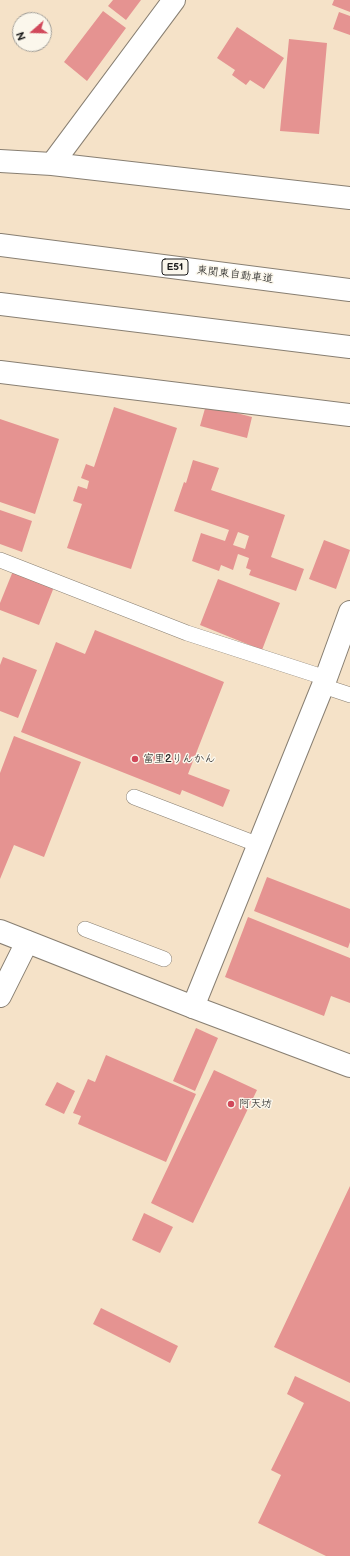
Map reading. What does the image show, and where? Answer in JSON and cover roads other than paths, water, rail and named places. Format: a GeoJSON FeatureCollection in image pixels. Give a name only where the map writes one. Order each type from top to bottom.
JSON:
{"type":"FeatureCollection","features":[{"type":"Feature","properties":{"kind":"main road"},"geometry":{"type":"LineString","coordinates":[[52,164],[174,0]]}},
{"type":"Feature","properties":{"kind":"main road"},"geometry":{"type":"LineString","coordinates":[[0,161],[52,164],[350,198]]}},
{"type":"Feature","properties":{"kind":"main road","name":"東関東自動車道"},"geometry":{"type":"LineString","coordinates":[[0,245],[350,290]]}},
{"type":"Feature","properties":{"kind":"main road"},"geometry":{"type":"LineString","coordinates":[[0,304],[350,347]]}},
{"type":"Feature","properties":{"kind":"main road"},"geometry":{"type":"LineString","coordinates":[[0,374],[350,415]]}},
{"type":"Feature","properties":{"kind":"main road"},"geometry":{"type":"LineString","coordinates":[[193,1007],[325,682],[350,612]]}},
{"type":"Feature","properties":{"kind":"main road"},"geometry":{"type":"LineString","coordinates":[[0,931],[193,1007],[350,1066]]}},
{"type":"Feature","properties":{"kind":"main road"},"geometry":{"type":"LineString","coordinates":[[0,996],[27,942]]}},
{"type":"Feature","properties":{"kind":"lane"},"geometry":{"type":"LineString","coordinates":[[0,560],[187,633],[325,682],[350,695]]}},
{"type":"Feature","properties":{"kind":"lane"},"geometry":{"type":"LineString","coordinates":[[134,798],[259,845]]}},
{"type":"Feature","properties":{"kind":"lane"},"geometry":{"type":"LineString","coordinates":[[85,929],[164,959]]}},
{"type":"Feature","properties":{"kind":"place","name":"富里2りんかん"},"geometry":{"type":"Point","coordinates":[135,759]}},
{"type":"Feature","properties":{"kind":"place","name":"阿天坊"},"geometry":{"type":"Point","coordinates":[231,1104]}}]}
